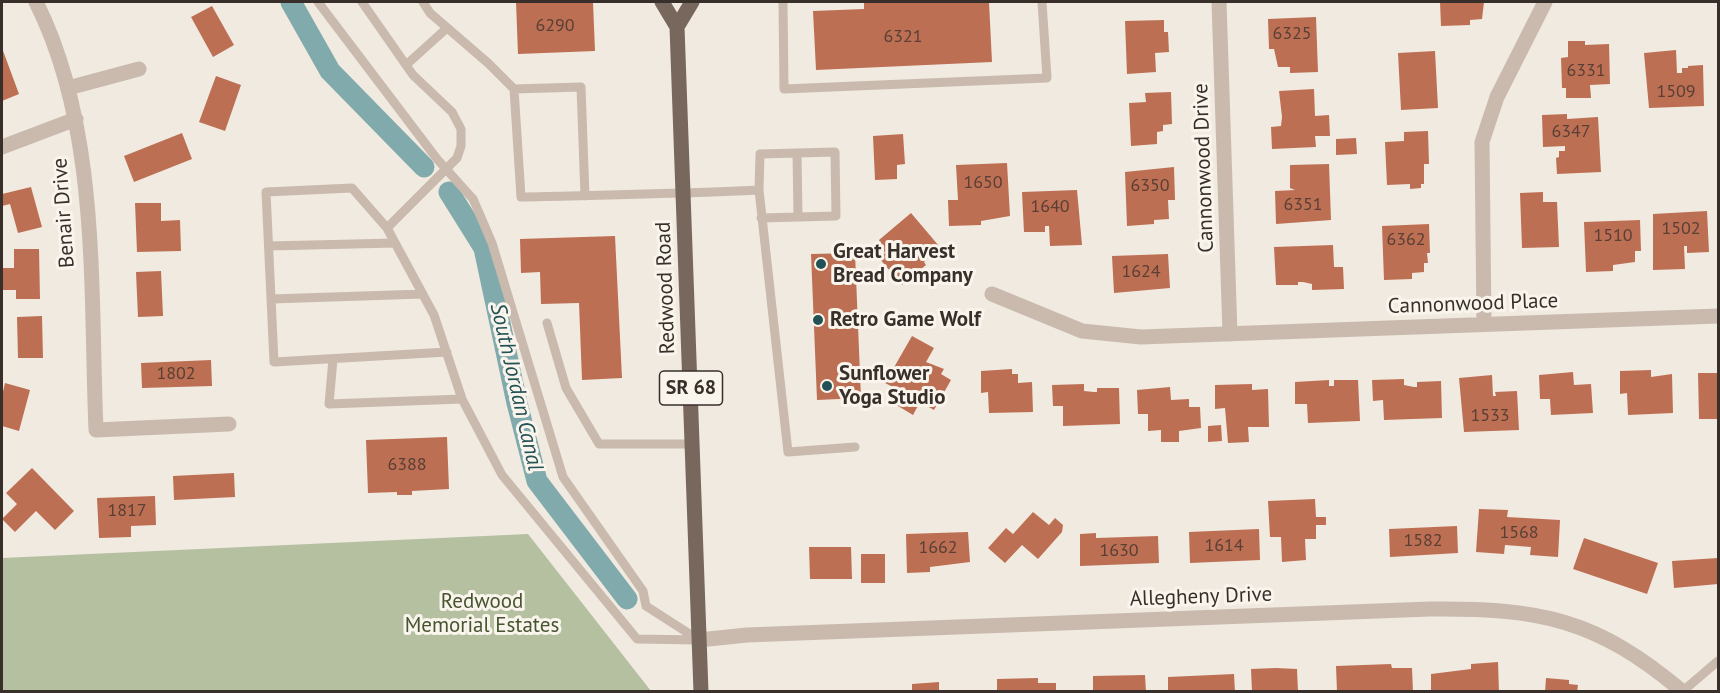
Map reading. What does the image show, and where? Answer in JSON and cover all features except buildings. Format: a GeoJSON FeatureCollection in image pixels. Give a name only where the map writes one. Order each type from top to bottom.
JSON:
{"type":"FeatureCollection","features":[{"type":"Feature","properties":{"kind":"main road","name":"Redwood Road"},"geometry":{"type":"LineString","coordinates":[[662,2],[677,27],[701,692]]}},
{"type":"Feature","properties":{"kind":"main road"},"geometry":{"type":"LineString","coordinates":[[677,27],[692,2]]}},
{"type":"Feature","properties":{"kind":"street","name":"Benair Drive"},"geometry":{"type":"LineString","coordinates":[[36,2],[68,88],[76,119],[86,180],[96,430],[229,424]]}},
{"type":"Feature","properties":{"kind":"street","name":"Cannonwood Drive"},"geometry":{"type":"LineString","coordinates":[[1219,2],[1230,334]]}},
{"type":"Feature","properties":{"kind":"street"},"geometry":{"type":"LineString","coordinates":[[1484,324],[1482,142],[1497,98],[1545,2]]}},
{"type":"Feature","properties":{"kind":"street"},"geometry":{"type":"LineString","coordinates":[[68,88],[139,69]]}},
{"type":"Feature","properties":{"kind":"street"},"geometry":{"type":"LineString","coordinates":[[2,147],[76,119]]}},
{"type":"Feature","properties":{"kind":"street","name":"Cannonwood Place"},"geometry":{"type":"LineString","coordinates":[[992,294],[1064,325],[1101,334],[1141,337],[1719,316]]}},
{"type":"Feature","properties":{"kind":"street","name":"Allegheny Drive"},"geometry":{"type":"LineString","coordinates":[[699,640],[747,635],[1430,609],[1517,610],[1554,618],[1591,631],[1646,660],[1683,692]]}},
{"type":"Feature","properties":{"kind":"lane"},"geometry":{"type":"LineString","coordinates":[[318,2],[447,170],[473,199],[492,243],[563,477],[643,591],[646,606],[699,640]]}},
{"type":"Feature","properties":{"kind":"lane"},"geometry":{"type":"LineString","coordinates":[[362,2],[406,65],[452,112],[460,129],[461,146],[458,158],[387,228]]}},
{"type":"Feature","properties":{"kind":"lane"},"geometry":{"type":"LineString","coordinates":[[423,2],[430,13],[514,89],[521,197],[759,190]]}},
{"type":"Feature","properties":{"kind":"lane"},"geometry":{"type":"LineString","coordinates":[[783,2],[784,89],[1047,78],[1042,2]]}},
{"type":"Feature","properties":{"kind":"lane"},"geometry":{"type":"LineString","coordinates":[[406,65],[447,28]]}},
{"type":"Feature","properties":{"kind":"lane"},"geometry":{"type":"LineString","coordinates":[[514,89],[581,87],[585,196]]}},
{"type":"Feature","properties":{"kind":"lane"},"geometry":{"type":"LineString","coordinates":[[761,218],[836,216],[835,152],[760,154],[759,190],[761,218],[788,452],[855,447]]}},
{"type":"Feature","properties":{"kind":"lane"},"geometry":{"type":"LineString","coordinates":[[797,153],[798,217]]}},
{"type":"Feature","properties":{"kind":"lane"},"geometry":{"type":"LineString","coordinates":[[447,352],[274,362],[266,192],[351,188],[387,228],[423,294],[434,315],[447,352],[462,399],[502,475],[637,639],[699,640]]}},
{"type":"Feature","properties":{"kind":"lane"},"geometry":{"type":"LineString","coordinates":[[268,246],[395,243]]}},
{"type":"Feature","properties":{"kind":"lane"},"geometry":{"type":"LineString","coordinates":[[271,298],[423,294]]}},
{"type":"Feature","properties":{"kind":"lane"},"geometry":{"type":"LineString","coordinates":[[548,323],[566,388],[599,444],[693,444]]}},
{"type":"Feature","properties":{"kind":"lane"},"geometry":{"type":"LineString","coordinates":[[333,358],[329,404],[462,399]]}},
{"type":"Feature","properties":{"kind":"lane"},"geometry":{"type":"LineString","coordinates":[[1683,692],[1718,661]]}},
{"type":"Feature","properties":{"kind":"green space","name":"Redwood Memorial Estates"},"geometry":{"type":"Polygon","coordinates":[[[528,534],[651,691],[2,691],[2,558],[528,534]]]}},
{"type":"Feature","properties":{"kind":"waterway","name":"South Jordan Canal"},"geometry":{"type":"LineString","coordinates":[[291,2],[330,71],[424,167]]}},
{"type":"Feature","properties":{"kind":"waterway","name":"South Jordan Canal"},"geometry":{"type":"LineString","coordinates":[[449,192],[484,248],[517,403],[537,481],[627,599]]}},
{"type":"Feature","properties":{"kind":"place","name":"Great Harvest Bread Company"},"geometry":{"type":"Point","coordinates":[821,264]}},
{"type":"Feature","properties":{"kind":"place","name":"Retro Game Wolf"},"geometry":{"type":"Point","coordinates":[818,320]}},
{"type":"Feature","properties":{"kind":"place","name":"Sunflower Yoga Studio"},"geometry":{"type":"Point","coordinates":[827,386]}}]}
